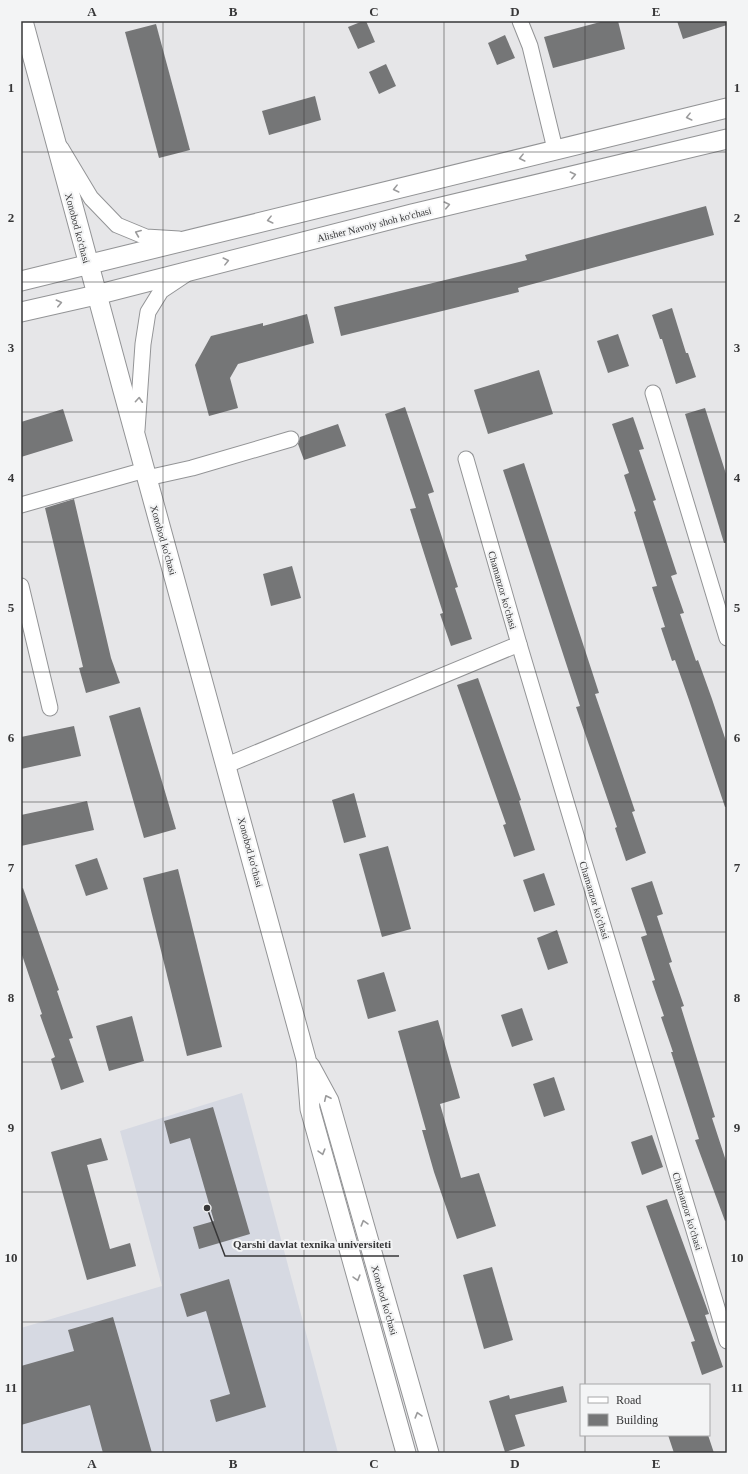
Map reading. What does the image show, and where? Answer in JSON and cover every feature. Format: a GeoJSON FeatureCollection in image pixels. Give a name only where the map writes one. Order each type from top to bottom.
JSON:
{"type":"FeatureCollection","features":[{"type":"Feature","properties":{"kind":"main road","name":"Xonobod ko'chasi"},"geometry":{"type":"LineString","coordinates":[[23,21],[88,266],[227,765],[306,1059],[310,1109],[406,1453]]}},
{"type":"Feature","properties":{"kind":"main road"},"geometry":{"type":"LineString","coordinates":[[21,281],[88,266],[555,149],[727,108]]}},
{"type":"Feature","properties":{"kind":"main road","name":"Alisher Navoiy shoh ko'chasi"},"geometry":{"type":"LineString","coordinates":[[21,312],[96,295],[195,268],[412,214],[727,139]]}},
{"type":"Feature","properties":{"kind":"main road","name":"Xonobod ko'chasi"},"geometry":{"type":"LineString","coordinates":[[306,1059],[329,1101],[429,1453]]}},
{"type":"Feature","properties":{"kind":"street"},"geometry":{"type":"LineString","coordinates":[[520,21],[530,46],[555,149]]}},
{"type":"Feature","properties":{"kind":"street"},"geometry":{"type":"LineString","coordinates":[[53,135],[91,198],[117,225],[146,237],[190,240]]}},
{"type":"Feature","properties":{"kind":"street"},"geometry":{"type":"LineString","coordinates":[[136,439],[143,344],[148,312],[161,292],[195,268]]}},
{"type":"Feature","properties":{"kind":"street"},"geometry":{"type":"LineString","coordinates":[[653,393],[727,638]]}},
{"type":"Feature","properties":{"kind":"street"},"geometry":{"type":"LineString","coordinates":[[21,505],[146,474],[192,468],[291,439]]}},
{"type":"Feature","properties":{"kind":"street","name":"Chamanzor ko'chasi"},"geometry":{"type":"LineString","coordinates":[[466,459],[519,644],[727,1341]]}},
{"type":"Feature","properties":{"kind":"street"},"geometry":{"type":"LineString","coordinates":[[21,586],[50,708]]}},
{"type":"Feature","properties":{"kind":"street"},"geometry":{"type":"LineString","coordinates":[[227,765],[519,644]]}},
{"type":"Feature","properties":{"kind":"shaded area"},"geometry":{"type":"Polygon","coordinates":[[[242,1093],[338,1453],[21,1453],[21,1328],[162,1286],[120,1131],[242,1093]]]}},
{"type":"Feature","properties":{"kind":"building"},"geometry":{"type":"Polygon","coordinates":[[[366,21],[375,42],[358,49],[348,27],[366,21]]]}},
{"type":"Feature","properties":{"kind":"building"},"geometry":{"type":"Polygon","coordinates":[[[604,21],[618,21],[625,49],[553,68],[544,37],[604,21]]]}},
{"type":"Feature","properties":{"kind":"building"},"geometry":{"type":"Polygon","coordinates":[[[677,21],[727,21],[727,25],[683,39],[677,21]]]}},
{"type":"Feature","properties":{"kind":"building"},"geometry":{"type":"Polygon","coordinates":[[[156,24],[190,150],[159,158],[125,32],[156,24]]]}},
{"type":"Feature","properties":{"kind":"building"},"geometry":{"type":"Polygon","coordinates":[[[505,35],[515,58],[497,65],[488,43],[505,35]]]}},
{"type":"Feature","properties":{"kind":"building"},"geometry":{"type":"Polygon","coordinates":[[[386,64],[396,86],[379,94],[369,72],[386,64]]]}},
{"type":"Feature","properties":{"kind":"building"},"geometry":{"type":"Polygon","coordinates":[[[315,96],[321,120],[269,135],[262,111],[315,96]]]}},
{"type":"Feature","properties":{"kind":"building"},"geometry":{"type":"Polygon","coordinates":[[[706,206],[714,235],[518,288],[519,292],[341,336],[334,307],[527,260],[525,255],[706,206]]]}},
{"type":"Feature","properties":{"kind":"building"},"geometry":{"type":"Polygon","coordinates":[[[672,308],[686,353],[688,353],[696,377],[676,384],[662,339],[660,339],[652,315],[672,308]]]}},
{"type":"Feature","properties":{"kind":"building"},"geometry":{"type":"Polygon","coordinates":[[[307,314],[314,343],[238,364],[230,378],[238,408],[209,416],[195,365],[211,336],[263,323],[263,326],[307,314]]]}},
{"type":"Feature","properties":{"kind":"building"},"geometry":{"type":"Polygon","coordinates":[[[618,334],[629,366],[608,373],[597,341],[618,334]]]}},
{"type":"Feature","properties":{"kind":"building"},"geometry":{"type":"Polygon","coordinates":[[[539,370],[553,414],[488,434],[474,390],[539,370]]]}},
{"type":"Feature","properties":{"kind":"building"},"geometry":{"type":"Polygon","coordinates":[[[405,407],[434,492],[428,494],[458,587],[455,588],[472,639],[451,646],[440,614],[443,613],[410,509],[416,508],[385,414],[405,407]]]}},
{"type":"Feature","properties":{"kind":"building"},"geometry":{"type":"Polygon","coordinates":[[[705,408],[727,477],[727,543],[724,543],[685,414],[705,408]]]}},
{"type":"Feature","properties":{"kind":"building"},"geometry":{"type":"Polygon","coordinates":[[[63,409],[73,441],[21,457],[21,422],[63,409]]]}},
{"type":"Feature","properties":{"kind":"building"},"geometry":{"type":"Polygon","coordinates":[[[633,417],[644,449],[639,450],[656,500],[653,501],[677,574],[671,576],[684,613],[680,614],[696,661],[698,660],[727,744],[727,807],[725,807],[675,660],[672,661],[661,628],[665,627],[652,587],[657,586],[634,512],[636,511],[624,475],[629,473],[612,424],[633,417]]]}},
{"type":"Feature","properties":{"kind":"building"},"geometry":{"type":"Polygon","coordinates":[[[338,424],[346,446],[304,460],[298,444],[300,437],[338,424]]]}},
{"type":"Feature","properties":{"kind":"building"},"geometry":{"type":"Polygon","coordinates":[[[524,463],[599,693],[595,694],[635,811],[632,812],[646,853],[626,861],[615,828],[617,827],[576,707],[580,706],[503,470],[524,463]]]}},
{"type":"Feature","properties":{"kind":"building"},"geometry":{"type":"Polygon","coordinates":[[[74,499],[111,658],[120,683],[86,693],[79,668],[83,667],[45,508],[74,499]]]}},
{"type":"Feature","properties":{"kind":"building"},"geometry":{"type":"Polygon","coordinates":[[[292,566],[301,598],[271,606],[263,574],[292,566]]]}},
{"type":"Feature","properties":{"kind":"building"},"geometry":{"type":"Polygon","coordinates":[[[478,678],[521,800],[519,801],[535,850],[514,857],[503,825],[506,824],[457,685],[478,678]]]}},
{"type":"Feature","properties":{"kind":"building"},"geometry":{"type":"Polygon","coordinates":[[[140,707],[176,829],[144,838],[109,716],[140,707]]]}},
{"type":"Feature","properties":{"kind":"building"},"geometry":{"type":"Polygon","coordinates":[[[74,726],[81,756],[21,769],[21,737],[74,726]]]}},
{"type":"Feature","properties":{"kind":"building"},"geometry":{"type":"Polygon","coordinates":[[[354,793],[366,837],[344,843],[332,800],[354,793]]]}},
{"type":"Feature","properties":{"kind":"building"},"geometry":{"type":"Polygon","coordinates":[[[87,801],[94,830],[21,846],[21,815],[87,801]]]}},
{"type":"Feature","properties":{"kind":"building"},"geometry":{"type":"Polygon","coordinates":[[[388,846],[411,929],[382,937],[359,854],[388,846]]]}},
{"type":"Feature","properties":{"kind":"building"},"geometry":{"type":"Polygon","coordinates":[[[97,858],[108,889],[86,896],[75,865],[97,858]]]}},
{"type":"Feature","properties":{"kind":"building"},"geometry":{"type":"Polygon","coordinates":[[[178,869],[222,1047],[187,1056],[143,878],[178,869]]]}},
{"type":"Feature","properties":{"kind":"building"},"geometry":{"type":"Polygon","coordinates":[[[544,873],[555,905],[534,912],[523,880],[544,873]]]}},
{"type":"Feature","properties":{"kind":"building"},"geometry":{"type":"Polygon","coordinates":[[[652,881],[663,914],[657,916],[672,962],[669,963],[684,1006],[681,1007],[715,1117],[712,1118],[727,1164],[727,1220],[725,1221],[695,1140],[699,1139],[671,1052],[673,1052],[661,1017],[664,1016],[652,981],[655,980],[641,937],[647,935],[631,888],[652,881]]]}},
{"type":"Feature","properties":{"kind":"building"},"geometry":{"type":"Polygon","coordinates":[[[23,888],[59,990],[57,991],[73,1038],[69,1039],[84,1082],[61,1090],[51,1059],[55,1057],[40,1015],[42,1014],[21,952],[21,889],[23,888]]]}},
{"type":"Feature","properties":{"kind":"building"},"geometry":{"type":"Polygon","coordinates":[[[557,930],[568,963],[548,970],[537,938],[557,930]]]}},
{"type":"Feature","properties":{"kind":"building"},"geometry":{"type":"Polygon","coordinates":[[[384,972],[396,1011],[368,1019],[357,980],[384,972]]]}},
{"type":"Feature","properties":{"kind":"building"},"geometry":{"type":"Polygon","coordinates":[[[522,1008],[533,1040],[512,1047],[501,1015],[522,1008]]]}},
{"type":"Feature","properties":{"kind":"building"},"geometry":{"type":"Polygon","coordinates":[[[132,1016],[144,1061],[109,1071],[96,1026],[132,1016]]]}},
{"type":"Feature","properties":{"kind":"building"},"geometry":{"type":"Polygon","coordinates":[[[438,1020],[460,1098],[440,1104],[461,1178],[479,1173],[496,1226],[457,1239],[434,1172],[422,1130],[426,1130],[398,1031],[438,1020]]]}},
{"type":"Feature","properties":{"kind":"building"},"geometry":{"type":"Polygon","coordinates":[[[554,1077],[565,1110],[544,1117],[533,1084],[554,1077]]]}},
{"type":"Feature","properties":{"kind":"building"},"geometry":{"type":"Polygon","coordinates":[[[213,1107],[250,1234],[199,1249],[193,1227],[214,1221],[190,1138],[170,1144],[164,1121],[213,1107]]]}},
{"type":"Feature","properties":{"kind":"building"},"geometry":{"type":"Polygon","coordinates":[[[652,1135],[663,1167],[642,1175],[631,1142],[652,1135]]]}},
{"type":"Feature","properties":{"kind":"building"},"geometry":{"type":"Polygon","coordinates":[[[101,1138],[108,1160],[87,1165],[110,1249],[130,1243],[136,1266],[87,1280],[51,1152],[101,1138]]]}},
{"type":"Feature","properties":{"kind":"building"},"geometry":{"type":"Polygon","coordinates":[[[667,1199],[709,1314],[705,1315],[723,1367],[702,1375],[691,1342],[695,1341],[646,1206],[667,1199]]]}},
{"type":"Feature","properties":{"kind":"building"},"geometry":{"type":"Polygon","coordinates":[[[492,1267],[513,1340],[484,1349],[463,1275],[492,1267]]]}},
{"type":"Feature","properties":{"kind":"building"},"geometry":{"type":"Polygon","coordinates":[[[229,1279],[266,1407],[216,1422],[210,1400],[230,1394],[206,1311],[187,1317],[180,1294],[229,1279]]]}},
{"type":"Feature","properties":{"kind":"building"},"geometry":{"type":"Polygon","coordinates":[[[113,1317],[152,1453],[103,1453],[90,1405],[21,1425],[21,1366],[74,1351],[68,1330],[113,1317]]]}},
{"type":"Feature","properties":{"kind":"building"},"geometry":{"type":"Polygon","coordinates":[[[563,1386],[567,1402],[515,1415],[525,1446],[505,1452],[489,1401],[509,1395],[510,1399],[563,1386]]]}},
{"type":"Feature","properties":{"kind":"building"},"geometry":{"type":"Polygon","coordinates":[[[668,1436],[708,1436],[714,1453],[674,1453],[668,1436]]]}},
{"type":"Feature","properties":{"kind":"place","name":"Qarshi davlat texnika universiteti"},"geometry":{"type":"Point","coordinates":[207,1208]}}]}
